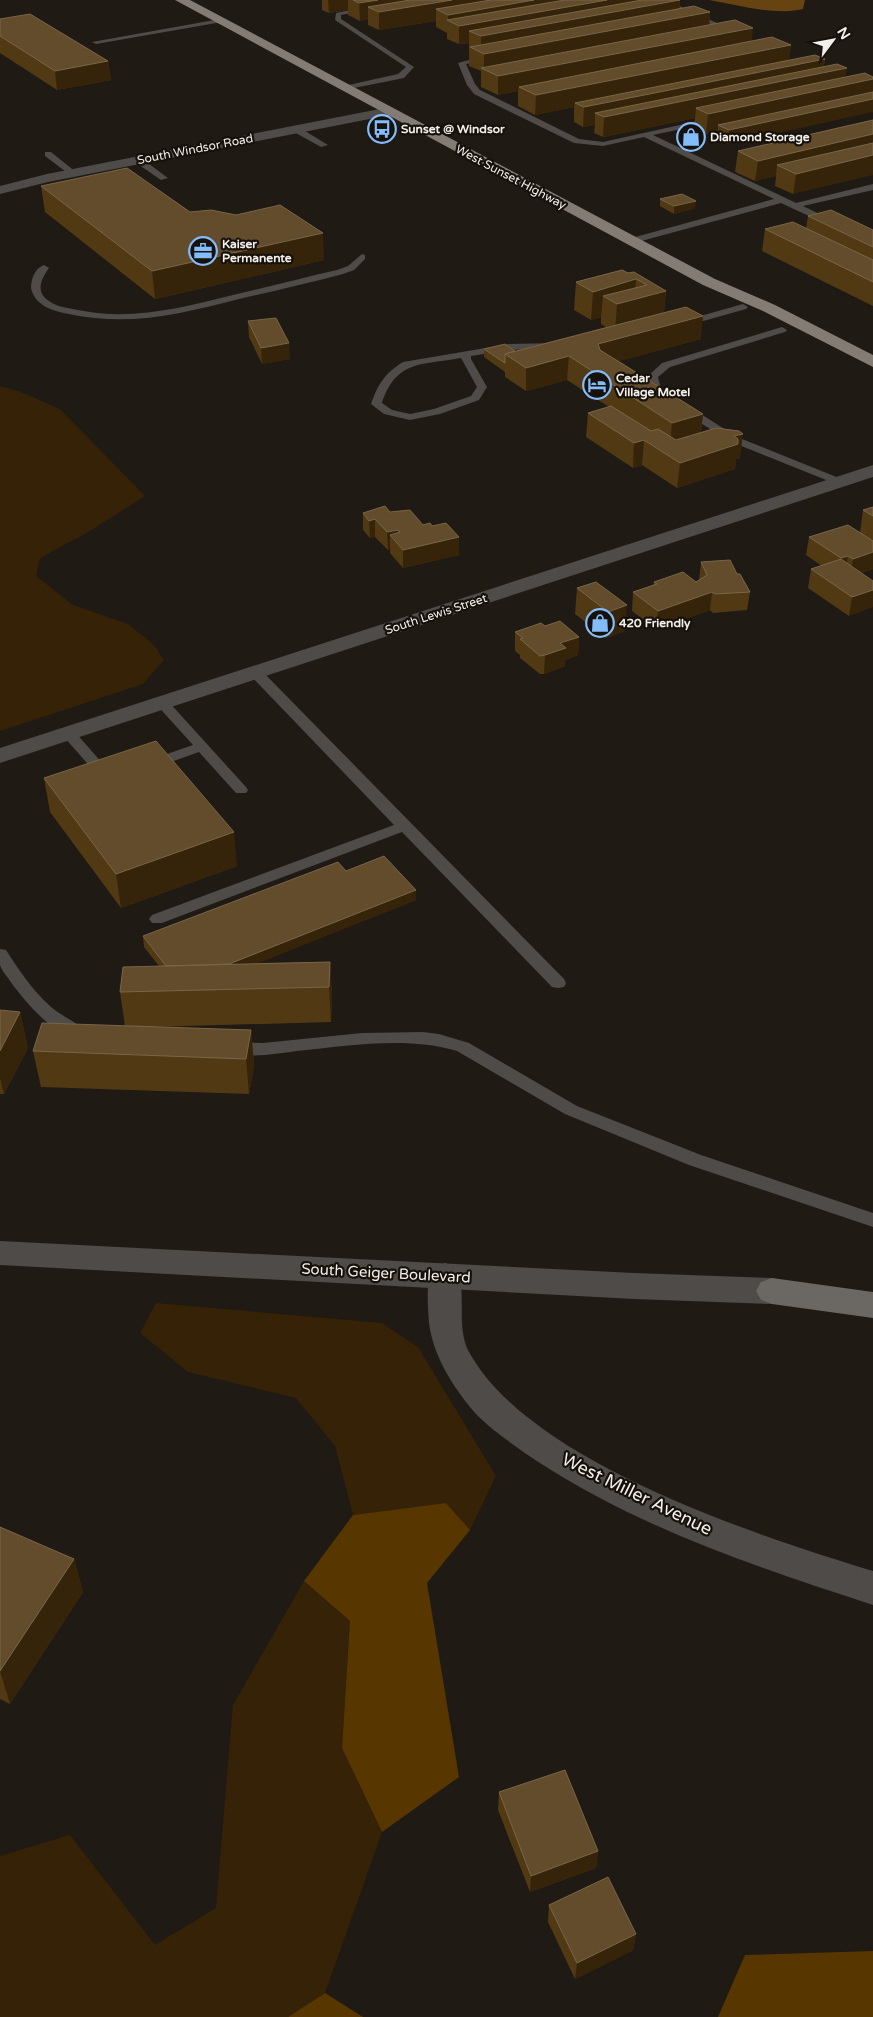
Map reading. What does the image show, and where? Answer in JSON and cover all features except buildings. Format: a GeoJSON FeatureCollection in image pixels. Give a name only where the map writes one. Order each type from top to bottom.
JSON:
{"type":"FeatureCollection","features":[{"type":"Feature","properties":{"kind":"main road","name":"West Sunset Highway"},"geometry":{"type":"LineString","coordinates":[[181,0],[709,282],[769,308],[873,362]]}},
{"type":"Feature","properties":{"kind":"main road","name":"West Sunset Highway"},"geometry":{"type":"LineString","coordinates":[[709,282],[743,307],[850,368]]}},
{"type":"Feature","properties":{"kind":"main road"},"geometry":{"type":"LineString","coordinates":[[772,1291],[873,1292]]}},
{"type":"Feature","properties":{"kind":"main road"},"geometry":{"type":"LineString","coordinates":[[772,1291],[873,1305]]}},
{"type":"Feature","properties":{"kind":"street","name":"South Windsor Road"},"geometry":{"type":"LineString","coordinates":[[0,190],[73,173],[390,111]]}},
{"type":"Feature","properties":{"kind":"street","name":"South Lewis Street"},"geometry":{"type":"LineString","coordinates":[[0,756],[873,471]]}},
{"type":"Feature","properties":{"kind":"street","name":"South Geiger Boulevard"},"geometry":{"type":"LineString","coordinates":[[0,1253],[634,1286],[772,1291]]}},
{"type":"Feature","properties":{"kind":"street","name":"West Miller Avenue"},"geometry":{"type":"LineString","coordinates":[[445,1276],[444,1308],[446,1327],[456,1359],[464,1373],[485,1399],[518,1429],[554,1454],[591,1476],[659,1509],[757,1548],[873,1588]]}},
{"type":"Feature","properties":{"kind":"lane"},"geometry":{"type":"LineString","coordinates":[[672,0],[671,5],[737,34]]}},
{"type":"Feature","properties":{"kind":"lane"},"geometry":{"type":"LineString","coordinates":[[347,88],[401,76],[410,67],[398,57],[383,51],[338,20],[338,14],[377,7]]}},
{"type":"Feature","properties":{"kind":"lane"},"geometry":{"type":"LineString","coordinates":[[692,21],[702,19]]}},
{"type":"Feature","properties":{"kind":"lane"},"geometry":{"type":"LineString","coordinates":[[96,42],[220,21]]}},
{"type":"Feature","properties":{"kind":"lane"},"geometry":{"type":"LineString","coordinates":[[498,55],[462,63],[471,85],[477,92],[577,141],[603,144],[722,118]]}},
{"type":"Feature","properties":{"kind":"lane"},"geometry":{"type":"LineString","coordinates":[[297,130],[324,145]]}},
{"type":"Feature","properties":{"kind":"lane"},"geometry":{"type":"LineString","coordinates":[[644,134],[873,243]]}},
{"type":"Feature","properties":{"kind":"lane"},"geometry":{"type":"LineString","coordinates":[[48,154],[73,173]]}},
{"type":"Feature","properties":{"kind":"lane"},"geometry":{"type":"LineString","coordinates":[[138,160],[164,178]]}},
{"type":"Feature","properties":{"kind":"lane"},"geometry":{"type":"LineString","coordinates":[[794,206],[873,187]]}},
{"type":"Feature","properties":{"kind":"lane"},"geometry":{"type":"LineString","coordinates":[[631,241],[781,200]]}},
{"type":"Feature","properties":{"kind":"lane"},"geometry":{"type":"LineString","coordinates":[[44,268],[39,273],[35,284],[36,292],[39,298],[49,305],[60,310],[89,316],[132,319],[167,314],[340,272],[351,268],[362,257]]}},
{"type":"Feature","properties":{"kind":"lane"},"geometry":{"type":"LineString","coordinates":[[667,328],[743,307]]}},
{"type":"Feature","properties":{"kind":"lane"},"geometry":{"type":"LineString","coordinates":[[782,330],[666,365],[653,376],[655,386],[670,399],[734,439],[840,482]]}},
{"type":"Feature","properties":{"kind":"lane"},"geometry":{"type":"LineString","coordinates":[[467,353],[466,359],[482,388],[475,398],[436,412],[410,417],[388,412],[376,404],[381,388],[393,372],[407,364],[467,353],[509,347],[565,346]]}},
{"type":"Feature","properties":{"kind":"lane"},"geometry":{"type":"LineString","coordinates":[[256,673],[558,983]]}},
{"type":"Feature","properties":{"kind":"lane"},"geometry":{"type":"LineString","coordinates":[[162,704],[241,790]]}},
{"type":"Feature","properties":{"kind":"lane"},"geometry":{"type":"LineString","coordinates":[[69,734],[108,778],[118,775]]}},
{"type":"Feature","properties":{"kind":"lane"},"geometry":{"type":"LineString","coordinates":[[136,769],[202,747]]}},
{"type":"Feature","properties":{"kind":"lane"},"geometry":{"type":"LineString","coordinates":[[157,919],[404,826]]}},
{"type":"Feature","properties":{"kind":"lane"},"geometry":{"type":"LineString","coordinates":[[0,954],[22,987],[51,1018],[74,1031],[98,1039]]}},
{"type":"Feature","properties":{"kind":"lane"},"geometry":{"type":"LineString","coordinates":[[213,1048],[262,1049],[362,1039],[423,1038],[440,1040],[463,1047],[571,1110],[695,1160],[873,1220]]}},
{"type":"Feature","properties":{"kind":"shaded area"},"geometry":{"type":"Polygon","coordinates":[[[709,0],[805,0],[803,9],[768,11],[709,0]]]}},
{"type":"Feature","properties":{"kind":"shaded area"},"geometry":{"type":"Polygon","coordinates":[[[0,386],[21,392],[60,409],[145,496],[85,534],[40,558],[36,576],[73,605],[128,624],[154,645],[164,660],[143,684],[0,731],[0,386]]]}},
{"type":"Feature","properties":{"kind":"shaded area"},"geometry":{"type":"Polygon","coordinates":[[[156,1303],[382,1323],[418,1347],[496,1476],[470,1530],[446,1503],[353,1515],[335,1446],[296,1398],[188,1372],[140,1333],[156,1303]]]}},
{"type":"Feature","properties":{"kind":"shaded area"},"geometry":{"type":"Polygon","coordinates":[[[446,1503],[470,1530],[427,1583],[459,1777],[382,1832],[342,1748],[350,1621],[304,1581],[353,1515],[446,1503]]]}},
{"type":"Feature","properties":{"kind":"shaded area"},"geometry":{"type":"Polygon","coordinates":[[[304,1581],[350,1621],[342,1748],[382,1832],[325,1993],[288,2017],[0,2017],[0,1856],[70,1835],[155,1945],[216,1908],[233,1705],[304,1581]]]}},
{"type":"Feature","properties":{"kind":"shaded area"},"geometry":{"type":"Polygon","coordinates":[[[873,1951],[873,2017],[718,2017],[745,1955],[873,1951]]]}},
{"type":"Feature","properties":{"kind":"shaded area"},"geometry":{"type":"Polygon","coordinates":[[[325,1993],[363,2017],[288,2017],[325,1993]]]}},
{"type":"Feature","properties":{"kind":"place","name":"Sunset @ Windsor"},"geometry":{"type":"Point","coordinates":[382,129]}},
{"type":"Feature","properties":{"kind":"place","name":"Diamond Storage"},"geometry":{"type":"Point","coordinates":[691,137]}},
{"type":"Feature","properties":{"kind":"place","name":"Kaiser Permanente"},"geometry":{"type":"Point","coordinates":[203,251]}},
{"type":"Feature","properties":{"kind":"place","name":"Cedar Village Motel"},"geometry":{"type":"Point","coordinates":[597,385]}},
{"type":"Feature","properties":{"kind":"place","name":"420 Friendly"},"geometry":{"type":"Point","coordinates":[600,623]}}]}
